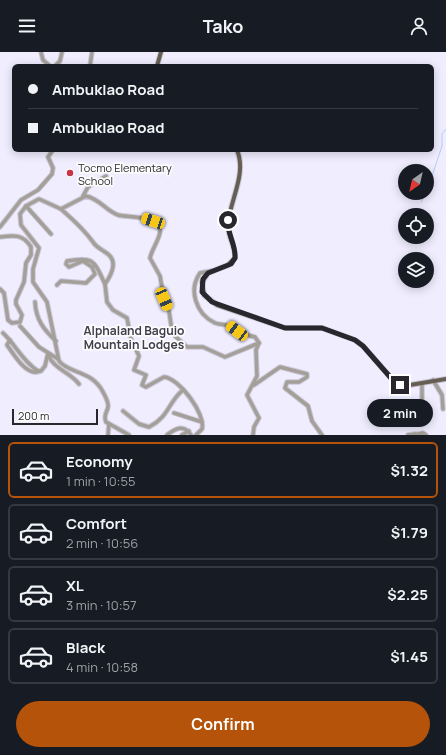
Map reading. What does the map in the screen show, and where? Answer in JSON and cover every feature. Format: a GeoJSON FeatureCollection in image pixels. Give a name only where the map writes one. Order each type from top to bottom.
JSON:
{"type":"FeatureCollection","features":[{"type":"Feature","properties":{"kind":"main road"},"geometry":{"type":"LineString","coordinates":[[157,64],[161,52]]}},
{"type":"Feature","properties":{"kind":"main road"},"geometry":{"type":"LineString","coordinates":[[238,152],[240,160],[239,177],[228,228],[235,258],[228,265],[212,271],[203,279],[202,289],[204,295],[216,305],[285,328],[322,328],[355,340],[363,346],[396,383],[404,386],[446,379]]}},
{"type":"Feature","properties":{"kind":"street"},"geometry":{"type":"LineString","coordinates":[[41,52],[43,60],[48,64]]}},
{"type":"Feature","properties":{"kind":"street"},"geometry":{"type":"LineString","coordinates":[[57,64],[60,60],[62,52]]}},
{"type":"Feature","properties":{"kind":"street"},"geometry":{"type":"LineString","coordinates":[[90,64],[92,52]]}},
{"type":"Feature","properties":{"kind":"street"},"geometry":{"type":"LineString","coordinates":[[0,227],[21,200],[38,190],[52,174],[53,168],[48,156],[51,152]]}},
{"type":"Feature","properties":{"kind":"street"},"geometry":{"type":"LineString","coordinates":[[61,209],[83,196],[88,187],[106,176]]}},
{"type":"Feature","properties":{"kind":"street"},"geometry":{"type":"LineString","coordinates":[[83,196],[96,199],[117,215],[153,221],[159,227],[160,232],[152,249],[150,260],[158,272],[162,283],[162,292],[171,318],[172,331],[183,345],[192,348],[207,348],[225,357],[258,342]]}},
{"type":"Feature","properties":{"kind":"street"},"geometry":{"type":"LineString","coordinates":[[105,284],[113,273],[112,258],[108,253],[93,243],[82,226],[61,209],[39,198],[26,206],[20,214],[20,223],[39,248],[33,274],[33,282],[46,298],[59,359],[62,365],[79,371],[98,384],[108,406],[104,419],[109,424],[129,435]]}},
{"type":"Feature","properties":{"kind":"street"},"geometry":{"type":"LineString","coordinates":[[26,206],[51,234]]}},
{"type":"Feature","properties":{"kind":"street"},"geometry":{"type":"LineString","coordinates":[[0,237],[16,235],[21,236],[31,246],[31,255],[26,263],[24,282],[16,300],[16,304],[22,315],[20,322],[12,323],[8,320],[4,293],[0,289]]}},
{"type":"Feature","properties":{"kind":"street"},"geometry":{"type":"LineString","coordinates":[[58,285],[61,281],[86,283],[92,279],[95,274],[95,270],[83,261],[68,267],[66,264],[68,261],[82,258],[96,266],[105,284],[107,302],[113,310],[125,316],[128,321],[131,339],[140,356],[134,370],[146,375],[142,384],[146,387],[160,379],[168,377],[183,390],[195,405],[202,422],[202,429],[196,435]]}},
{"type":"Feature","properties":{"kind":"street"},"geometry":{"type":"LineString","coordinates":[[212,271],[200,274],[196,279],[193,294],[198,307],[214,322],[230,326],[246,336],[255,337],[258,342],[256,350],[257,376],[254,385],[247,395],[260,418],[254,427],[253,435]]}},
{"type":"Feature","properties":{"kind":"street"},"geometry":{"type":"LineString","coordinates":[[36,302],[38,320],[45,331],[56,342]]}},
{"type":"Feature","properties":{"kind":"street"},"geometry":{"type":"LineString","coordinates":[[20,326],[39,347],[59,359]]}},
{"type":"Feature","properties":{"kind":"street"},"geometry":{"type":"LineString","coordinates":[[3,333],[31,366],[41,371],[45,366],[48,353]]}},
{"type":"Feature","properties":{"kind":"street"},"geometry":{"type":"LineString","coordinates":[[253,345],[256,350]]}},
{"type":"Feature","properties":{"kind":"street"},"geometry":{"type":"LineString","coordinates":[[48,353],[56,366],[74,378],[79,384]]}},
{"type":"Feature","properties":{"kind":"street"},"geometry":{"type":"LineString","coordinates":[[254,385],[282,367],[306,374],[307,377],[303,380],[287,382],[285,388],[308,406],[312,421],[322,435]]}},
{"type":"Feature","properties":{"kind":"street"},"geometry":{"type":"LineString","coordinates":[[433,380],[442,395],[443,410]]}},
{"type":"Feature","properties":{"kind":"street"},"geometry":{"type":"LineString","coordinates":[[422,384],[422,402]]}},
{"type":"Feature","properties":{"kind":"street"},"geometry":{"type":"LineString","coordinates":[[123,411],[139,424],[149,427],[157,423],[167,413],[178,394],[183,390]]}},
{"type":"Feature","properties":{"kind":"street"},"geometry":{"type":"LineString","coordinates":[[174,413],[202,422]]}},
{"type":"Feature","properties":{"kind":"street"},"geometry":{"type":"LineString","coordinates":[[108,435],[109,424]]}},
{"type":"Feature","properties":{"kind":"street"},"geometry":{"type":"LineString","coordinates":[[167,435],[178,428],[185,428],[190,433]]}},
{"type":"Feature","properties":{"kind":"street"},"geometry":{"type":"LineString","coordinates":[[182,435],[190,433]]}},
{"type":"Feature","properties":{"kind":"street"},"geometry":{"type":"LineString","coordinates":[[408,435],[423,433],[426,435]]}},
{"type":"Feature","properties":{"kind":"waterway"},"geometry":{"type":"LineString","coordinates":[[434,170],[442,146],[442,134],[446,129]]}},
{"type":"Feature","properties":{"kind":"place","name":"Tocmo Elementary School"},"geometry":{"type":"Point","coordinates":[70,173]}},
{"type":"Feature","properties":{"kind":"district","name":"Alphaland Baguio Mountain Lodges"},"geometry":{"type":"Point","coordinates":[134,337]}},
{"type":"Feature","properties":{"kind":"route"},"geometry":{"type":"LineString","coordinates":[[228,220],[228,231],[234,248],[235,258],[231,264],[208,273],[203,279],[202,292],[206,298],[216,305],[260,318],[285,328],[322,328],[355,340],[359,342],[391,378],[400,385]]}}]}
